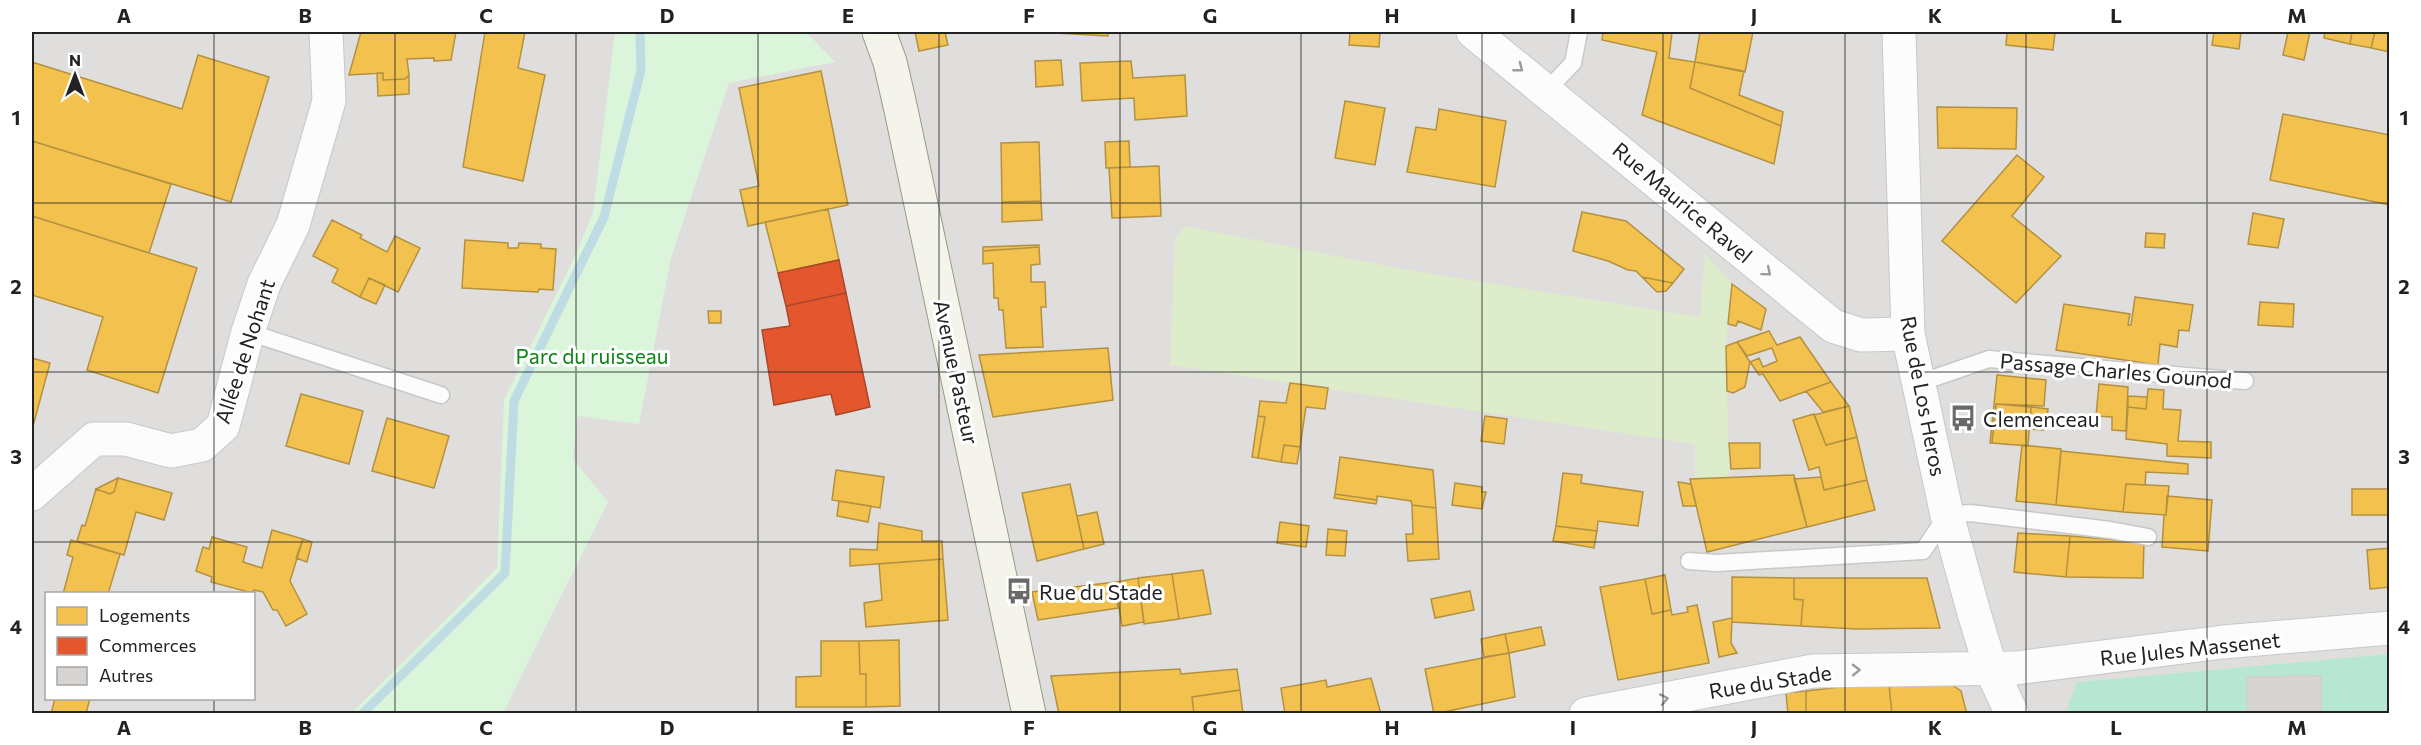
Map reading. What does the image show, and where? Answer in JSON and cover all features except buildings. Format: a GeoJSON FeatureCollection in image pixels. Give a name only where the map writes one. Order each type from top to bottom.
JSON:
{"type":"FeatureCollection","features":[{"type":"Feature","properties":{"kind":"main road","name":"Avenue Pasteur"},"geometry":{"type":"LineString","coordinates":[[879,32],[890,62],[901,110],[1029,714]]}},
{"type":"Feature","properties":{"kind":"street","name":"Allée de Nohant"},"geometry":{"type":"LineString","coordinates":[[32,494],[94,439],[126,439],[171,451],[202,445],[223,426],[248,332],[264,284],[293,225],[329,101],[326,32]]}},
{"type":"Feature","properties":{"kind":"street","name":"Rue Maurice Ravel"},"geometry":{"type":"LineString","coordinates":[[1473,32],[1547,90],[1833,326],[1862,335],[1908,334]]}},
{"type":"Feature","properties":{"kind":"street","name":"Rue de Los Heros"},"geometry":{"type":"LineString","coordinates":[[1899,32],[1908,334],[1947,515],[1991,669],[2012,714]]}},
{"type":"Feature","properties":{"kind":"street","name":"Rue Jules Massenet"},"geometry":{"type":"LineString","coordinates":[[1991,669],[2016,668],[2223,642],[2390,628]]}},
{"type":"Feature","properties":{"kind":"street","name":"Rue du Stade"},"geometry":{"type":"LineString","coordinates":[[1586,714],[1813,671],[1991,669]]}},
{"type":"Feature","properties":{"kind":"lane"},"geometry":{"type":"LineString","coordinates":[[1547,90],[1573,63],[1579,32]]}},
{"type":"Feature","properties":{"kind":"lane"},"geometry":{"type":"LineString","coordinates":[[248,332],[441,395]]}},
{"type":"Feature","properties":{"kind":"lane","name":"Passage Charles Gounod"},"geometry":{"type":"LineString","coordinates":[[1919,383],[1989,359],[2245,381]]}},
{"type":"Feature","properties":{"kind":"lane"},"geometry":{"type":"LineString","coordinates":[[1689,561],[1717,563],[1923,551],[1947,515],[1970,513],[2110,530],[2148,537]]}},
{"type":"Feature","properties":{"kind":"shaded area"},"geometry":{"type":"Polygon","coordinates":[[[32,32],[2389,32],[2389,654],[2078,682],[2065,714],[32,713],[32,32]]]}},
{"type":"Feature","properties":{"kind":"green space","name":"Parc du ruisseau"},"geometry":{"type":"Polygon","coordinates":[[[615,32],[806,32],[835,62],[729,83],[671,258],[639,424],[577,416],[573,459],[608,502],[503,713],[352,713],[497,568],[504,400],[575,256],[593,213],[615,32]]]}},
{"type":"Feature","properties":{"kind":"green space"},"geometry":{"type":"Polygon","coordinates":[[[1185,226],[1402,269],[1700,317],[1705,254],[1732,284],[1726,346],[1729,478],[1695,479],[1695,444],[1170,365],[1175,240],[1185,226]]]}},
{"type":"Feature","properties":{"kind":"green space"},"geometry":{"type":"Polygon","coordinates":[[[2389,654],[2389,713],[2065,714],[2077,682],[2389,654]]]}},
{"type":"Feature","properties":{"kind":"waterway"},"geometry":{"type":"LineString","coordinates":[[362,714],[505,573],[514,401],[604,217],[641,70],[640,32]]}},
{"type":"Feature","properties":{"kind":"place","name":"Clemenceau"},"geometry":{"type":"Point","coordinates":[1963,418]}},
{"type":"Feature","properties":{"kind":"place","name":"Rue du Stade"},"geometry":{"type":"Point","coordinates":[1019,591]}}]}
